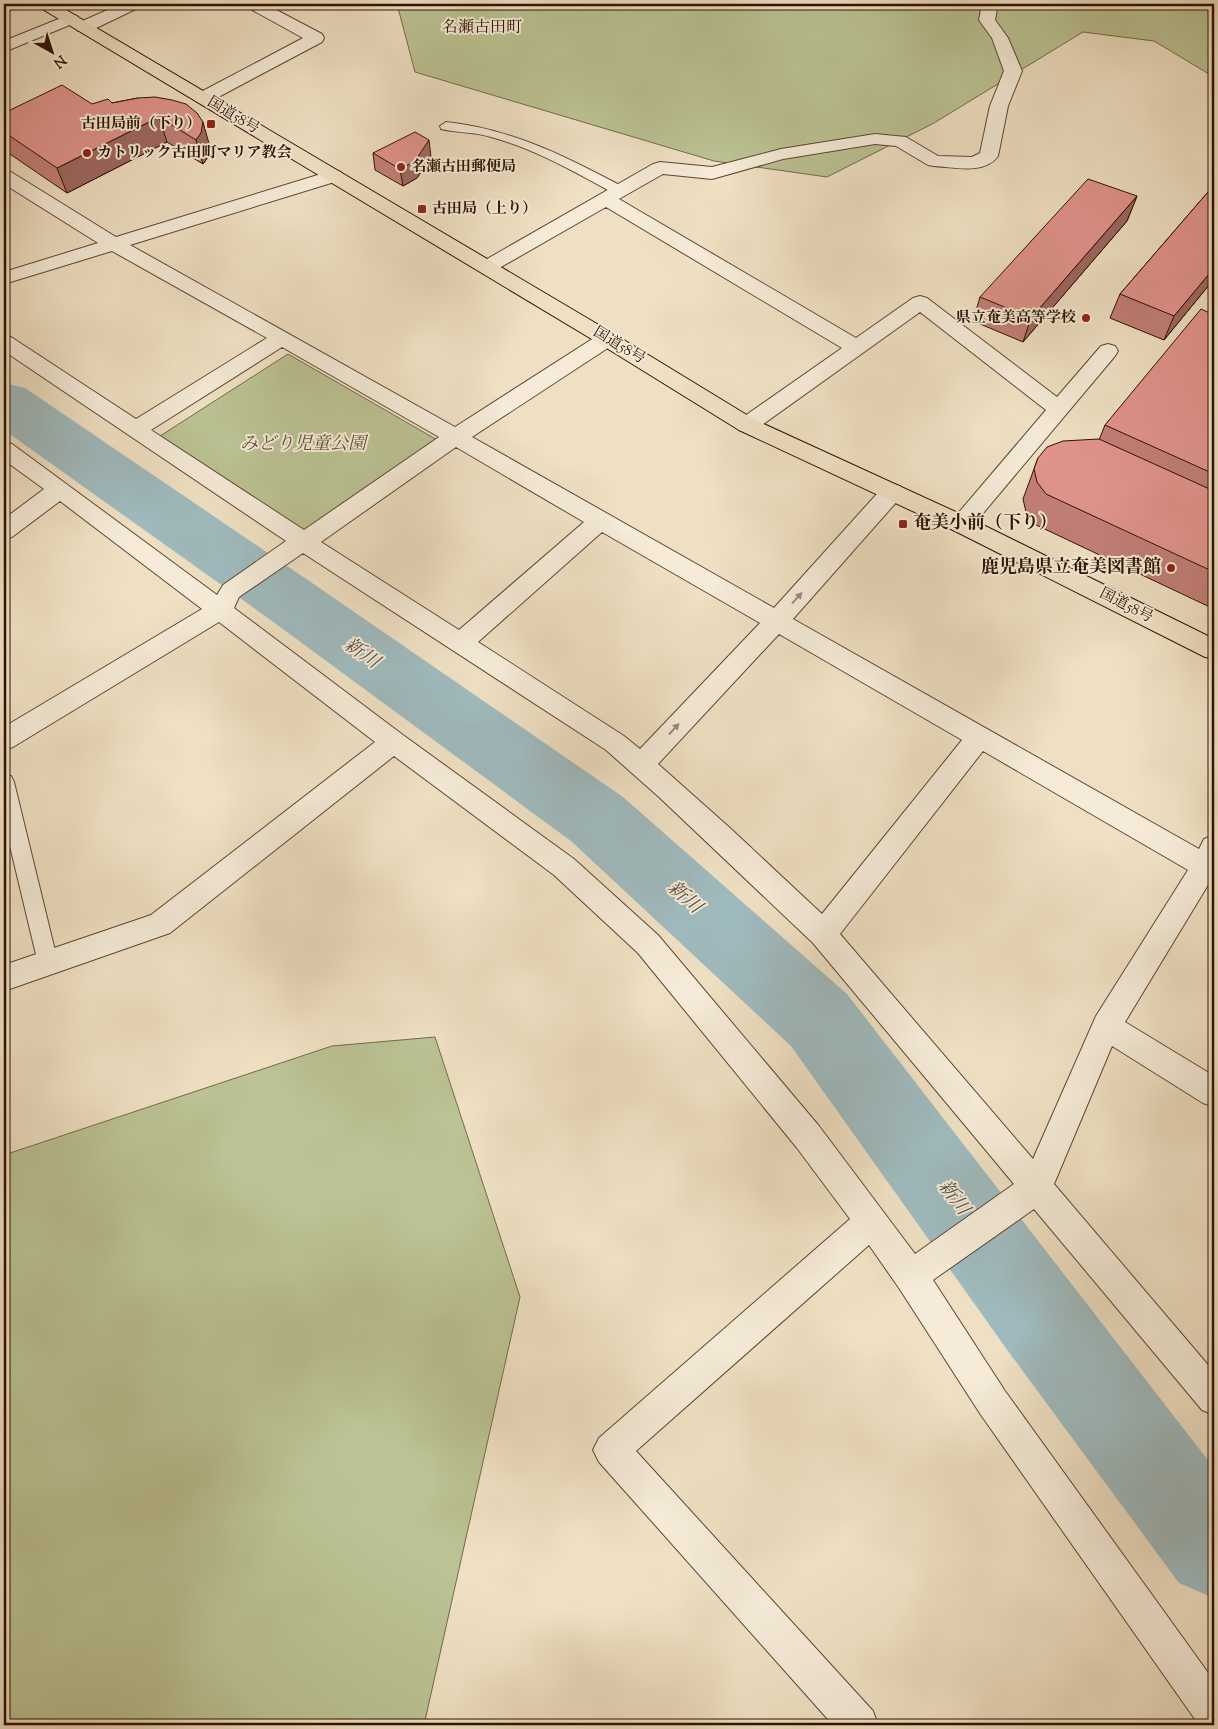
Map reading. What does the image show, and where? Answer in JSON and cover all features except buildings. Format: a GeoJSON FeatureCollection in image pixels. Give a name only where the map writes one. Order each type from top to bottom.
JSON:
{"type":"FeatureCollection","features":[{"type":"Feature","properties":{"kind":"highway","name":"国道58号"},"geometry":{"type":"LineString","coordinates":[[45,4],[607,338],[747,425],[961,524],[1214,650]]}},
{"type":"Feature","properties":{"kind":"street"},"geometry":{"type":"LineString","coordinates":[[4,47],[134,4]]}},
{"type":"Feature","properties":{"kind":"street"},"geometry":{"type":"LineString","coordinates":[[203,98],[316,38],[253,4]]}},
{"type":"Feature","properties":{"kind":"street"},"geometry":{"type":"LineString","coordinates":[[487,268],[660,168],[712,173],[782,154],[875,139],[900,141],[934,161],[975,163],[989,156],[999,106],[1014,71],[1000,38],[987,20],[990,4]]}},
{"type":"Feature","properties":{"kind":"street"},"geometry":{"type":"LineString","coordinates":[[4,176],[115,245],[282,338],[979,737],[1210,857],[1106,1026],[1036,1188],[912,1276]]}},
{"type":"Feature","properties":{"kind":"street"},"geometry":{"type":"LineString","coordinates":[[4,278],[334,176]]}},
{"type":"Feature","properties":{"kind":"street"},"geometry":{"type":"LineString","coordinates":[[613,195],[856,347]]}},
{"type":"Feature","properties":{"kind":"street"},"geometry":{"type":"LineString","coordinates":[[747,425],[920,302],[1059,409]]}},
{"type":"Feature","properties":{"kind":"street"},"geometry":{"type":"LineString","coordinates":[[135,430],[282,338]]}},
{"type":"Feature","properties":{"kind":"street"},"geometry":{"type":"LineString","coordinates":[[4,740],[225,601],[295,547],[454,437],[607,338]]}},
{"type":"Feature","properties":{"kind":"street"},"geometry":{"type":"LineString","coordinates":[[4,342],[135,430],[295,547],[460,644],[615,743],[641,765],[779,890],[822,934],[1214,1398]]}},
{"type":"Feature","properties":{"kind":"street"},"geometry":{"type":"LineString","coordinates":[[961,524],[1108,350]]}},
{"type":"Feature","properties":{"kind":"street"},"geometry":{"type":"LineString","coordinates":[[4,449],[225,601],[394,742],[564,867],[648,944],[808,1137],[872,1221],[912,1276],[992,1403],[1214,1713]]}},
{"type":"Feature","properties":{"kind":"street"},"geometry":{"type":"LineString","coordinates":[[4,531],[60,489]]}},
{"type":"Feature","properties":{"kind":"street"},"geometry":{"type":"LineString","coordinates":[[641,765],[777,621],[892,492]]}},
{"type":"Feature","properties":{"kind":"street"},"geometry":{"type":"LineString","coordinates":[[460,644],[601,520]]}},
{"type":"Feature","properties":{"kind":"street"},"geometry":{"type":"LineString","coordinates":[[822,934],[979,737]]}},
{"type":"Feature","properties":{"kind":"street"},"geometry":{"type":"LineString","coordinates":[[4,978],[160,924],[394,742]]}},
{"type":"Feature","properties":{"kind":"street"},"geometry":{"type":"LineString","coordinates":[[1106,1026],[1214,1093]]}},
{"type":"Feature","properties":{"kind":"street"},"geometry":{"type":"LineString","coordinates":[[859,1725],[611,1450],[872,1221]]}},
{"type":"Feature","properties":{"kind":"lane"},"geometry":{"type":"LineString","coordinates":[[446,126],[470,127],[502,134],[550,153],[613,195]]}},
{"type":"Feature","properties":{"kind":"lane"},"geometry":{"type":"LineString","coordinates":[[4,782],[48,963]]}},
{"type":"Feature","properties":{"kind":"green space"},"geometry":{"type":"Polygon","coordinates":[[[397,4],[1214,4],[1214,77],[1154,41],[1083,32],[934,123],[827,177],[714,161],[415,72],[397,4]]]}},
{"type":"Feature","properties":{"kind":"green space","name":"みどり児童公園"},"geometry":{"type":"Polygon","coordinates":[[[288,354],[439,441],[308,534],[160,436],[288,354]]]}},
{"type":"Feature","properties":{"kind":"green space"},"geometry":{"type":"Polygon","coordinates":[[[435,1037],[520,1297],[424,1725],[4,1725],[4,1155],[332,1046],[435,1037]]]}},
{"type":"Feature","properties":{"kind":"waterway","name":"新川"},"geometry":{"type":"LineString","coordinates":[[4,402],[295,604],[597,819],[819,1020],[1040,1319],[1214,1548]]}},
{"type":"Feature","properties":{"kind":"place","name":"古田局前（下り）"},"geometry":{"type":"Point","coordinates":[211,124]}},
{"type":"Feature","properties":{"kind":"place","name":"カトリック古田町マリア教会"},"geometry":{"type":"Point","coordinates":[87,153]}},
{"type":"Feature","properties":{"kind":"place","name":"名瀬古田郵便局"},"geometry":{"type":"Point","coordinates":[401,167]}},
{"type":"Feature","properties":{"kind":"place","name":"古田局（上り）"},"geometry":{"type":"Point","coordinates":[422,209]}},
{"type":"Feature","properties":{"kind":"place","name":"県立奄美高等学校"},"geometry":{"type":"Point","coordinates":[1086,318]}},
{"type":"Feature","properties":{"kind":"place","name":"奄美小前（下り）"},"geometry":{"type":"Point","coordinates":[903,524]}},
{"type":"Feature","properties":{"kind":"place","name":"鹿児島県立奄美図書館"},"geometry":{"type":"Point","coordinates":[1171,568]}},
{"type":"Feature","properties":{"kind":"district","name":"名瀬古田町"},"geometry":{"type":"Point","coordinates":[482,28]}}]}
